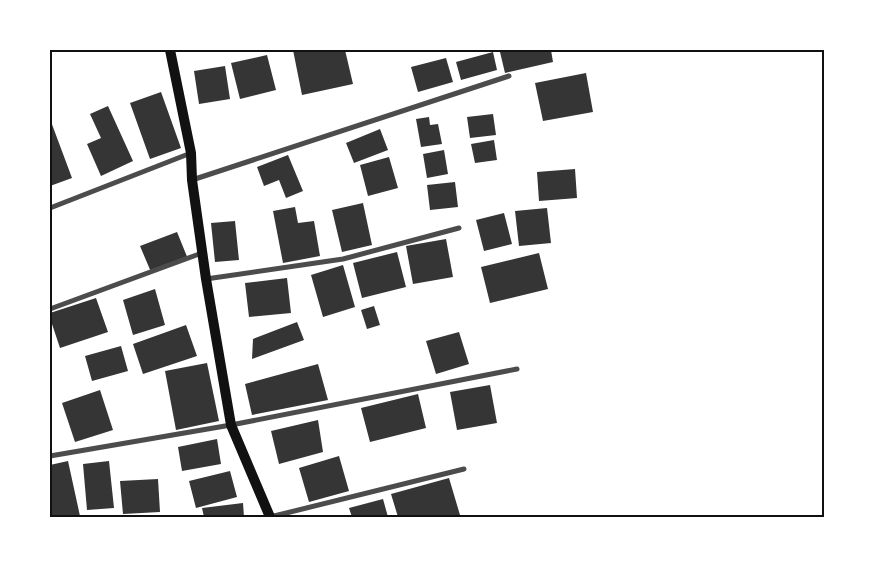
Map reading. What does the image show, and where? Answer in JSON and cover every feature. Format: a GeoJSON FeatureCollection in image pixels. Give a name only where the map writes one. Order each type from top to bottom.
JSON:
{"type":"FeatureCollection","features":[{"type":"Feature","properties":{"kind":"main road"},"geometry":{"type":"LineString","coordinates":[[170,50],[191,153],[192,180],[202,253],[231,425],[270,517]]}},
{"type":"Feature","properties":{"kind":"street"},"geometry":{"type":"LineString","coordinates":[[192,180],[509,76]]}},
{"type":"Feature","properties":{"kind":"street"},"geometry":{"type":"LineString","coordinates":[[50,208],[191,153]]}},
{"type":"Feature","properties":{"kind":"street"},"geometry":{"type":"LineString","coordinates":[[206,280],[343,259],[459,228]]}},
{"type":"Feature","properties":{"kind":"street"},"geometry":{"type":"LineString","coordinates":[[50,309],[202,253]]}},
{"type":"Feature","properties":{"kind":"street"},"geometry":{"type":"LineString","coordinates":[[50,456],[231,425],[517,369]]}},
{"type":"Feature","properties":{"kind":"street"},"geometry":{"type":"LineString","coordinates":[[270,517],[464,469]]}},
{"type":"Feature","properties":{"kind":"building"},"geometry":{"type":"Polygon","coordinates":[[[293,50],[345,50],[353,84],[302,95],[293,50]]]}},
{"type":"Feature","properties":{"kind":"building"},"geometry":{"type":"Polygon","coordinates":[[[507,50],[551,50],[553,62],[505,73],[500,52],[507,50]]]}},
{"type":"Feature","properties":{"kind":"building"},"geometry":{"type":"Polygon","coordinates":[[[493,52],[497,70],[461,80],[456,62],[493,52]]]}},
{"type":"Feature","properties":{"kind":"building"},"geometry":{"type":"Polygon","coordinates":[[[267,55],[276,90],[240,99],[231,63],[267,55]]]}},
{"type":"Feature","properties":{"kind":"building"},"geometry":{"type":"Polygon","coordinates":[[[446,58],[453,82],[418,92],[411,67],[446,58]]]}},
{"type":"Feature","properties":{"kind":"building"},"geometry":{"type":"Polygon","coordinates":[[[225,66],[230,99],[199,104],[194,71],[225,66]]]}},
{"type":"Feature","properties":{"kind":"building"},"geometry":{"type":"Polygon","coordinates":[[[586,73],[593,112],[543,121],[535,83],[586,73]]]}},
{"type":"Feature","properties":{"kind":"building"},"geometry":{"type":"Polygon","coordinates":[[[161,92],[181,148],[150,159],[130,103],[161,92]]]}},
{"type":"Feature","properties":{"kind":"building"},"geometry":{"type":"Polygon","coordinates":[[[108,106],[133,161],[101,176],[87,144],[101,138],[90,114],[108,106]]]}},
{"type":"Feature","properties":{"kind":"building"},"geometry":{"type":"Polygon","coordinates":[[[493,114],[496,135],[470,138],[467,117],[493,114]]]}},
{"type":"Feature","properties":{"kind":"building"},"geometry":{"type":"Polygon","coordinates":[[[429,117],[430,125],[438,124],[442,144],[421,147],[416,119],[429,117]]]}},
{"type":"Feature","properties":{"kind":"building"},"geometry":{"type":"Polygon","coordinates":[[[50,119],[72,178],[50,186],[50,119]]]}},
{"type":"Feature","properties":{"kind":"building"},"geometry":{"type":"Polygon","coordinates":[[[380,129],[388,150],[354,163],[346,143],[380,129]]]}},
{"type":"Feature","properties":{"kind":"building"},"geometry":{"type":"Polygon","coordinates":[[[494,140],[497,160],[475,163],[471,144],[494,140]]]}},
{"type":"Feature","properties":{"kind":"building"},"geometry":{"type":"Polygon","coordinates":[[[444,150],[448,174],[427,178],[423,154],[444,150]]]}},
{"type":"Feature","properties":{"kind":"building"},"geometry":{"type":"Polygon","coordinates":[[[288,155],[303,191],[286,198],[279,180],[264,186],[257,167],[288,155]]]}},
{"type":"Feature","properties":{"kind":"building"},"geometry":{"type":"Polygon","coordinates":[[[389,157],[398,188],[368,196],[360,165],[389,157]]]}},
{"type":"Feature","properties":{"kind":"building"},"geometry":{"type":"Polygon","coordinates":[[[575,169],[577,198],[539,201],[537,172],[575,169]]]}},
{"type":"Feature","properties":{"kind":"building"},"geometry":{"type":"Polygon","coordinates":[[[455,182],[458,207],[430,210],[427,185],[455,182]]]}},
{"type":"Feature","properties":{"kind":"building"},"geometry":{"type":"Polygon","coordinates":[[[363,203],[372,245],[342,252],[332,210],[363,203]]]}},
{"type":"Feature","properties":{"kind":"building"},"geometry":{"type":"Polygon","coordinates":[[[295,207],[298,223],[314,221],[320,256],[283,263],[273,211],[295,207]]]}},
{"type":"Feature","properties":{"kind":"building"},"geometry":{"type":"Polygon","coordinates":[[[547,208],[551,243],[519,246],[515,211],[547,208]]]}},
{"type":"Feature","properties":{"kind":"building"},"geometry":{"type":"Polygon","coordinates":[[[504,213],[512,244],[484,251],[476,220],[504,213]]]}},
{"type":"Feature","properties":{"kind":"building"},"geometry":{"type":"Polygon","coordinates":[[[235,221],[239,260],[215,262],[211,223],[235,221]]]}},
{"type":"Feature","properties":{"kind":"building"},"geometry":{"type":"Polygon","coordinates":[[[177,232],[188,259],[151,272],[140,246],[177,232]]]}},
{"type":"Feature","properties":{"kind":"building"},"geometry":{"type":"Polygon","coordinates":[[[446,239],[453,277],[413,284],[406,246],[446,239]]]}},
{"type":"Feature","properties":{"kind":"building"},"geometry":{"type":"Polygon","coordinates":[[[397,252],[406,287],[362,298],[353,263],[397,252]]]}},
{"type":"Feature","properties":{"kind":"building"},"geometry":{"type":"Polygon","coordinates":[[[539,253],[548,289],[490,303],[481,267],[539,253]]]}},
{"type":"Feature","properties":{"kind":"building"},"geometry":{"type":"Polygon","coordinates":[[[343,265],[355,307],[323,317],[311,275],[343,265]]]}},
{"type":"Feature","properties":{"kind":"building"},"geometry":{"type":"Polygon","coordinates":[[[287,278],[291,313],[249,317],[245,283],[287,278]]]}},
{"type":"Feature","properties":{"kind":"building"},"geometry":{"type":"Polygon","coordinates":[[[155,289],[165,325],[133,335],[123,300],[155,289]]]}},
{"type":"Feature","properties":{"kind":"building"},"geometry":{"type":"Polygon","coordinates":[[[96,298],[108,332],[60,348],[50,313],[96,298]]]}},
{"type":"Feature","properties":{"kind":"building"},"geometry":{"type":"Polygon","coordinates":[[[374,306],[380,325],[367,329],[361,310],[374,306]]]}},
{"type":"Feature","properties":{"kind":"building"},"geometry":{"type":"Polygon","coordinates":[[[297,322],[304,340],[252,359],[253,339],[297,322]]]}},
{"type":"Feature","properties":{"kind":"building"},"geometry":{"type":"Polygon","coordinates":[[[186,325],[197,356],[143,374],[133,344],[186,325]]]}},
{"type":"Feature","properties":{"kind":"building"},"geometry":{"type":"Polygon","coordinates":[[[459,332],[469,364],[436,374],[426,341],[459,332]]]}},
{"type":"Feature","properties":{"kind":"building"},"geometry":{"type":"Polygon","coordinates":[[[121,346],[128,371],[92,381],[85,356],[121,346]]]}},
{"type":"Feature","properties":{"kind":"building"},"geometry":{"type":"Polygon","coordinates":[[[207,363],[219,421],[176,430],[165,371],[207,363]]]}},
{"type":"Feature","properties":{"kind":"building"},"geometry":{"type":"Polygon","coordinates":[[[318,364],[328,400],[252,415],[245,384],[318,364]]]}},
{"type":"Feature","properties":{"kind":"building"},"geometry":{"type":"Polygon","coordinates":[[[490,385],[497,423],[457,430],[450,392],[490,385]]]}},
{"type":"Feature","properties":{"kind":"building"},"geometry":{"type":"Polygon","coordinates":[[[100,390],[113,430],[75,442],[62,403],[100,390]]]}},
{"type":"Feature","properties":{"kind":"building"},"geometry":{"type":"Polygon","coordinates":[[[418,394],[426,428],[370,442],[361,408],[418,394]]]}},
{"type":"Feature","properties":{"kind":"building"},"geometry":{"type":"Polygon","coordinates":[[[318,420],[323,452],[279,464],[271,431],[318,420]]]}},
{"type":"Feature","properties":{"kind":"building"},"geometry":{"type":"Polygon","coordinates":[[[217,439],[221,464],[182,471],[178,447],[217,439]]]}},
{"type":"Feature","properties":{"kind":"building"},"geometry":{"type":"Polygon","coordinates":[[[339,456],[349,491],[309,502],[299,468],[339,456]]]}},
{"type":"Feature","properties":{"kind":"building"},"geometry":{"type":"Polygon","coordinates":[[[68,461],[80,516],[50,517],[50,465],[68,461]]]}},
{"type":"Feature","properties":{"kind":"building"},"geometry":{"type":"Polygon","coordinates":[[[109,461],[114,508],[87,510],[83,464],[109,461]]]}},
{"type":"Feature","properties":{"kind":"building"},"geometry":{"type":"Polygon","coordinates":[[[230,471],[237,497],[196,508],[189,481],[230,471]]]}},
{"type":"Feature","properties":{"kind":"building"},"geometry":{"type":"Polygon","coordinates":[[[449,478],[460,515],[452,517],[398,517],[391,494],[449,478]]]}},
{"type":"Feature","properties":{"kind":"building"},"geometry":{"type":"Polygon","coordinates":[[[158,479],[160,512],[123,514],[120,481],[158,479]]]}},
{"type":"Feature","properties":{"kind":"building"},"geometry":{"type":"Polygon","coordinates":[[[383,499],[388,517],[352,517],[349,508],[383,499]]]}},
{"type":"Feature","properties":{"kind":"building"},"geometry":{"type":"Polygon","coordinates":[[[243,503],[244,517],[204,517],[202,508],[243,503]]]}}]}
